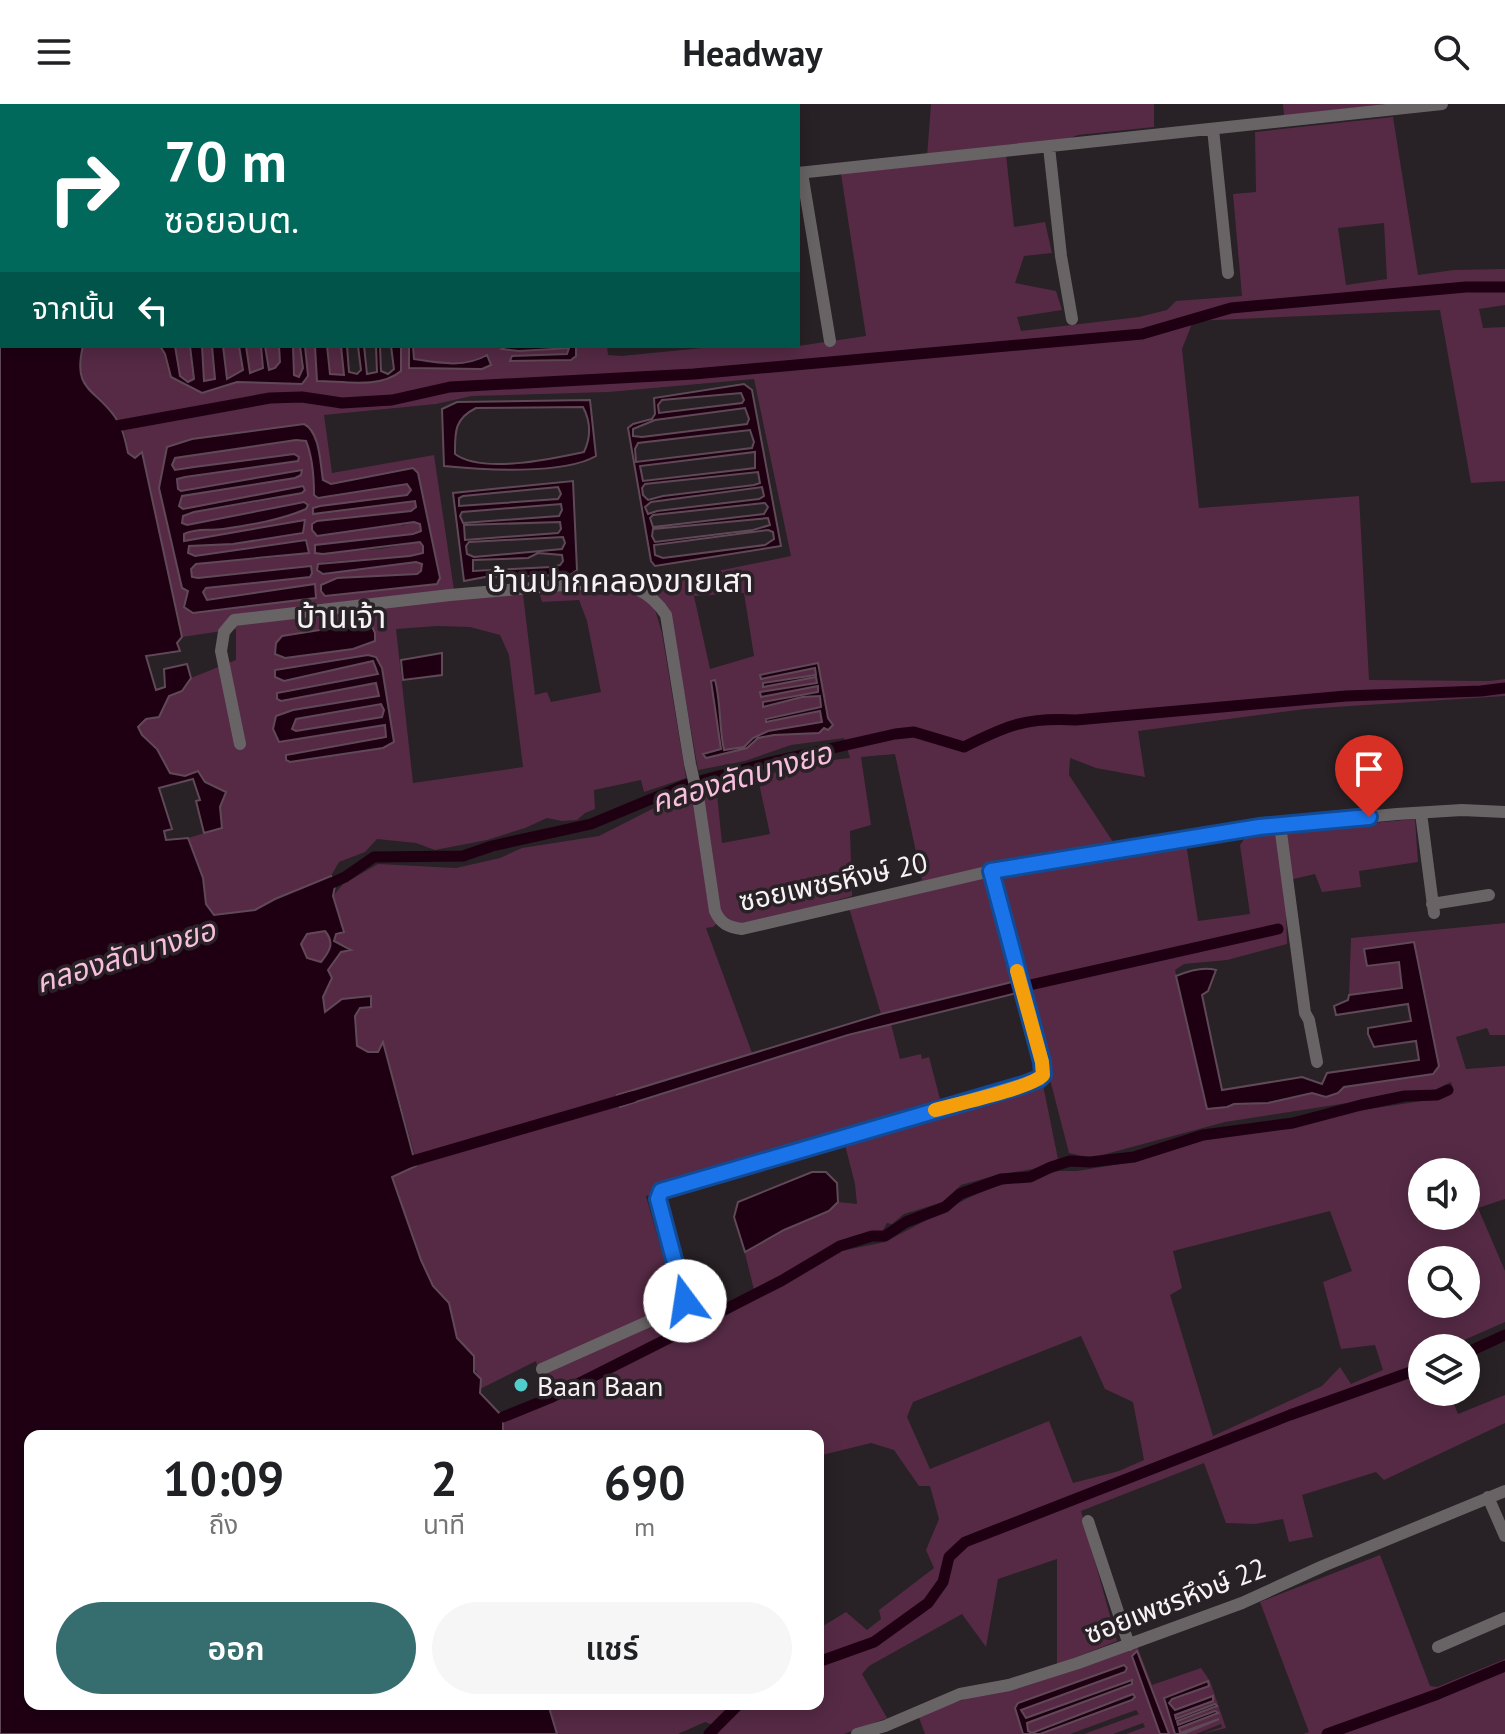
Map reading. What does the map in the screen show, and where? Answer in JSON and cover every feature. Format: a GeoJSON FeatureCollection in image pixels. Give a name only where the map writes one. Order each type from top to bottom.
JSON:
{"type":"FeatureCollection","features":[{"type":"Feature","properties":{"kind":"street"},"geometry":{"type":"LineString","coordinates":[[830,341],[800,173],[1442,104]]}},
{"type":"Feature","properties":{"kind":"street"},"geometry":{"type":"LineString","coordinates":[[1213,129],[1228,273]]}},
{"type":"Feature","properties":{"kind":"street"},"geometry":{"type":"LineString","coordinates":[[1049,147],[1061,256],[1072,319]]}},
{"type":"Feature","properties":{"kind":"street","name":"ซอยเพชรหึงษ์ 20"},"geometry":{"type":"LineString","coordinates":[[240,744],[221,651],[224,632],[234,620],[450,595],[621,582],[641,589],[658,602],[666,615],[715,911],[719,920],[728,926],[742,929],[991,871],[1280,825],[1462,810],[1505,812]]}},
{"type":"Feature","properties":{"kind":"street"},"geometry":{"type":"LineString","coordinates":[[1421,813],[1433,909],[1489,895]]}},
{"type":"Feature","properties":{"kind":"street"},"geometry":{"type":"LineString","coordinates":[[1280,825],[1305,1013],[1317,1062]]}},
{"type":"Feature","properties":{"kind":"street"},"geometry":{"type":"LineString","coordinates":[[542,1369],[680,1308],[685,1303],[658,1199],[661,1191],[1039,1079],[1044,1070],[991,871]]}},
{"type":"Feature","properties":{"kind":"street","name":"ซอยเพชรหึงษ์ 22"},"geometry":{"type":"LineString","coordinates":[[857,1734],[885,1726],[960,1694],[1009,1685],[1242,1603],[1505,1491]]}},
{"type":"Feature","properties":{"kind":"street"},"geometry":{"type":"LineString","coordinates":[[1488,1497],[1505,1536]]}},
{"type":"Feature","properties":{"kind":"street"},"geometry":{"type":"LineString","coordinates":[[1088,1521],[1129,1645]]}},
{"type":"Feature","properties":{"kind":"street"},"geometry":{"type":"LineString","coordinates":[[1438,1647],[1505,1618]]}},
{"type":"Feature","properties":{"kind":"shaded area"},"geometry":{"type":"Polygon","coordinates":[[[931,104],[1154,104],[1154,127],[927,157],[931,104]]]}},
{"type":"Feature","properties":{"kind":"shaded area"},"geometry":{"type":"Polygon","coordinates":[[[1283,104],[1386,104],[1284,116],[1283,104]]]}},
{"type":"Feature","properties":{"kind":"shaded area"},"geometry":{"type":"Polygon","coordinates":[[[1393,117],[1418,275],[1454,270],[1505,269],[1505,305],[1479,309],[1483,328],[1505,327],[1505,481],[1471,483],[1440,310],[1193,321],[1182,349],[1199,508],[1359,496],[1369,680],[1505,679],[1505,696],[1305,709],[1138,731],[1145,777],[1096,768],[1070,758],[1069,775],[1115,845],[1186,843],[1198,921],[1250,914],[1240,845],[1247,835],[1415,819],[1418,862],[1359,871],[1361,887],[1322,892],[1315,874],[1285,881],[1287,944],[1227,960],[1184,964],[1175,970],[1207,1109],[1268,1103],[1312,1093],[1326,1097],[1344,1087],[1433,1074],[1399,962],[1403,988],[1349,995],[1351,938],[1505,923],[1505,1035],[1490,1035],[1487,1028],[1456,1037],[1466,1069],[1505,1066],[1505,1199],[1480,1207],[1480,1158],[1408,1158],[1408,1230],[1480,1230],[1480,1213],[1505,1271],[1505,1322],[1478,1334],[1408,1334],[1408,1406],[1455,1406],[1458,1414],[1505,1395],[1505,1423],[1384,1480],[1376,1472],[1302,1495],[1313,1537],[1289,1542],[1283,1519],[1255,1524],[1226,1523],[1204,1463],[1081,1511],[1117,1641],[1057,1665],[1057,1559],[998,1579],[986,1647],[962,1614],[869,1666],[862,1674],[887,1718],[844,1734],[718,1734],[721,1728],[705,1722],[678,1734],[557,1734],[550,1710],[824,1710],[824,1625],[846,1612],[867,1630],[881,1619],[879,1610],[934,1568],[926,1550],[939,1519],[930,1486],[919,1486],[894,1450],[871,1443],[824,1455],[824,1430],[503,1430],[503,1421],[662,1347],[841,1251],[885,1242],[993,1187],[1059,1171],[1138,1161],[1214,1137],[1289,1128],[1362,1110],[1429,1100],[1453,1092],[1451,1082],[1437,1089],[1225,1122],[1091,1158],[1069,1153],[1024,979],[881,1014],[849,908],[922,880],[895,754],[861,757],[871,825],[850,831],[852,896],[741,927],[724,917],[713,927],[706,928],[752,1053],[617,1096],[621,1107],[791,1052],[891,1024],[900,1059],[921,1054],[922,1059],[929,1057],[940,1099],[646,1196],[683,1326],[544,1395],[536,1361],[480,1389],[481,1379],[474,1368],[473,1356],[457,1338],[449,1304],[433,1286],[421,1260],[391,1177],[415,1156],[384,1045],[378,1052],[357,1047],[355,1016],[371,996],[325,1012],[323,997],[332,978],[328,971],[341,952],[350,951],[334,941],[336,934],[344,932],[333,896],[343,884],[378,864],[456,868],[500,858],[522,848],[599,836],[668,801],[716,784],[722,843],[770,834],[760,788],[763,776],[806,763],[850,758],[844,738],[791,745],[745,761],[698,770],[670,610],[649,585],[791,556],[754,379],[609,392],[472,396],[436,404],[324,415],[332,473],[434,455],[454,590],[523,594],[535,695],[547,692],[551,702],[601,692],[587,621],[579,600],[542,602],[540,595],[597,585],[599,595],[631,589],[654,606],[662,633],[686,778],[644,792],[641,780],[594,790],[595,809],[577,820],[547,818],[487,840],[435,850],[416,843],[377,839],[365,852],[339,862],[331,876],[255,910],[214,915],[206,904],[188,838],[222,828],[220,807],[226,792],[205,782],[170,773],[157,749],[138,727],[146,719],[159,716],[169,696],[182,691],[191,678],[236,660],[236,629],[182,637],[142,453],[135,458],[128,453],[125,434],[118,421],[87,389],[80,365],[83,348],[315,348],[318,381],[377,382],[401,371],[401,348],[409,348],[410,368],[475,362],[440,364],[413,359],[413,348],[504,348],[519,351],[570,348],[567,354],[576,356],[576,348],[607,348],[608,355],[622,356],[702,348],[800,348],[866,336],[841,174],[1006,155],[1014,227],[1045,222],[1052,253],[1024,256],[1015,283],[1056,291],[1062,310],[1017,317],[1021,331],[1139,317],[1167,310],[1176,301],[1242,296],[1233,194],[1256,192],[1255,132],[1393,117]],[[1384,223],[1338,228],[1346,285],[1387,279],[1384,223]],[[315,436],[167,447],[159,488],[182,588],[188,591],[184,607],[314,584],[207,600],[203,591],[206,588],[311,566],[198,579],[192,577],[191,569],[195,564],[282,557],[195,556],[188,553],[188,546],[233,544],[305,521],[184,542],[183,534],[255,524],[289,515],[308,505],[304,502],[187,525],[182,523],[182,516],[194,512],[276,499],[303,486],[183,509],[179,507],[182,496],[294,471],[181,491],[178,490],[177,479],[297,461],[299,457],[294,454],[175,470],[172,465],[174,458],[296,440],[306,441],[313,468],[314,495],[318,498],[407,484],[411,490],[407,495],[320,506],[322,514],[415,501],[416,507],[401,526],[414,522],[420,524],[421,531],[413,534],[361,540],[315,553],[380,549],[420,542],[423,546],[423,553],[409,556],[324,562],[323,574],[417,562],[422,564],[417,574],[337,578],[325,596],[437,584],[440,578],[418,473],[413,468],[331,484],[323,480],[315,436]],[[744,593],[694,596],[710,669],[754,656],[744,593]],[[470,627],[396,629],[413,783],[523,767],[509,655],[500,635],[470,627]],[[817,663],[760,676],[762,679],[815,668],[816,675],[764,683],[764,687],[816,677],[818,683],[760,692],[761,697],[818,686],[818,692],[764,702],[764,707],[802,697],[820,696],[822,707],[766,718],[767,722],[821,711],[822,722],[768,731],[753,738],[744,747],[723,750],[715,680],[711,681],[721,750],[706,758],[747,748],[757,738],[818,733],[828,718],[817,663]],[[1330,1211],[1173,1251],[1182,1288],[1170,1295],[1213,1436],[1322,1386],[1340,1367],[1351,1384],[1383,1370],[1375,1345],[1341,1349],[1323,1282],[1352,1271],[1330,1211]],[[1081,1336],[913,1402],[907,1417],[930,1469],[1049,1421],[1073,1483],[1119,1471],[1144,1460],[1133,1402],[1105,1389],[1081,1336]]]}},
{"type":"Feature","properties":{"kind":"shaded area"},"geometry":{"type":"Polygon","coordinates":[[[327,348],[341,348],[344,375],[330,374],[327,348]]]}},
{"type":"Feature","properties":{"kind":"shaded area"},"geometry":{"type":"Polygon","coordinates":[[[325,931],[331,944],[327,954],[321,962],[307,958],[301,944],[307,934],[325,931]]]}},
{"type":"Feature","properties":{"kind":"shaded area"},"geometry":{"type":"Polygon","coordinates":[[[1043,1085],[1058,1159],[1033,1169],[961,1185],[943,1202],[904,1214],[892,1224],[887,1223],[882,1232],[858,1235],[839,1242],[754,1290],[745,1253],[784,1230],[829,1211],[838,1202],[857,1204],[845,1145],[1043,1085]]]}},
{"type":"Feature","properties":{"kind":"shaded area"},"geometry":{"type":"Polygon","coordinates":[[[1380,1555],[1430,1686],[1437,1687],[1505,1659],[1505,1734],[1303,1734],[1309,1732],[1260,1602],[1380,1555]]]}},
{"type":"Feature","properties":{"kind":"shaded area"},"geometry":{"type":"Polygon","coordinates":[[[1137,1646],[1152,1685],[1201,1668],[1210,1681],[1226,1728],[1202,1734],[1222,1727],[1221,1724],[1196,1734],[1183,1734],[1201,1726],[1179,1733],[1179,1728],[1217,1713],[1214,1711],[1178,1725],[1176,1721],[1216,1708],[1214,1704],[1176,1719],[1175,1715],[1212,1701],[1213,1697],[1175,1710],[1169,1703],[1172,1699],[1165,1696],[1175,1734],[1169,1734],[1137,1651],[1132,1656],[1160,1734],[1126,1734],[1145,1727],[1143,1723],[1113,1734],[1084,1734],[1139,1714],[1136,1710],[1070,1734],[1040,1734],[1132,1700],[1032,1733],[1028,1731],[1027,1723],[1132,1684],[1132,1681],[1026,1718],[1021,1709],[1125,1672],[1015,1708],[1023,1734],[925,1734],[918,1715],[980,1694],[1137,1646]]]}},
{"type":"Feature","properties":{"kind":"water"},"geometry":{"type":"Polygon","coordinates":[[[0,348],[83,348],[80,361],[83,381],[118,421],[128,453],[135,458],[142,452],[182,637],[177,643],[180,651],[146,656],[156,690],[165,687],[164,669],[187,664],[191,678],[182,691],[169,696],[159,717],[146,719],[138,727],[157,749],[170,773],[185,776],[198,771],[205,782],[226,792],[220,807],[222,828],[204,833],[196,801],[200,800],[193,779],[159,788],[172,829],[164,831],[166,840],[188,838],[203,878],[206,904],[214,915],[255,910],[331,876],[335,886],[333,896],[344,932],[336,934],[334,941],[351,950],[341,952],[328,970],[332,978],[323,997],[325,1012],[342,999],[371,996],[371,1007],[360,1008],[355,1016],[357,1046],[368,1052],[378,1052],[383,1042],[416,1166],[392,1177],[421,1260],[433,1286],[449,1303],[457,1338],[474,1356],[474,1372],[481,1379],[480,1393],[503,1417],[503,1430],[24,1430],[24,1710],[550,1710],[557,1734],[0,1734],[0,348]],[[325,931],[307,934],[301,944],[307,958],[321,962],[330,947],[325,931]]]}},
{"type":"Feature","properties":{"kind":"water"},"geometry":{"type":"Polygon","coordinates":[[[161,348],[175,348],[180,376],[188,382],[194,379],[190,348],[202,348],[204,381],[215,379],[212,348],[223,348],[227,379],[243,370],[239,348],[246,348],[250,373],[263,368],[261,348],[265,348],[269,370],[280,362],[279,348],[293,348],[294,375],[299,377],[303,368],[300,348],[305,348],[308,376],[302,384],[237,382],[202,393],[171,377],[161,348]]]}},
{"type":"Feature","properties":{"kind":"water"},"geometry":{"type":"Polygon","coordinates":[[[315,348],[327,348],[330,374],[344,375],[341,348],[347,348],[349,372],[357,374],[361,370],[358,348],[364,348],[367,374],[377,372],[376,348],[380,348],[381,371],[388,374],[394,369],[391,348],[401,348],[401,371],[392,377],[372,382],[317,381],[315,348]]]}},
{"type":"Feature","properties":{"kind":"water"},"geometry":{"type":"Polygon","coordinates":[[[409,348],[413,348],[414,359],[461,363],[487,355],[491,365],[482,369],[409,368],[409,348]]]}},
{"type":"Feature","properties":{"kind":"water"},"geometry":{"type":"Polygon","coordinates":[[[504,348],[569,348],[519,351],[504,348]]]}},
{"type":"Feature","properties":{"kind":"water"},"geometry":{"type":"Polygon","coordinates":[[[569,348],[576,348],[576,356],[571,360],[510,361],[512,356],[567,354],[569,348]]]}},
{"type":"Feature","properties":{"kind":"water"},"geometry":{"type":"Polygon","coordinates":[[[744,384],[752,390],[781,546],[655,566],[651,561],[628,428],[652,419],[655,414],[654,398],[744,384]],[[741,393],[662,400],[658,405],[659,413],[742,403],[744,400],[741,393]],[[745,408],[655,420],[633,429],[633,436],[642,437],[747,424],[749,419],[745,408]],[[750,430],[638,443],[636,462],[752,448],[754,442],[750,430]],[[755,452],[640,466],[643,481],[755,468],[755,452]],[[758,472],[645,484],[642,488],[648,500],[760,483],[758,472]],[[762,487],[651,502],[645,507],[648,514],[764,496],[762,487]],[[765,503],[653,515],[650,518],[653,527],[764,514],[768,507],[765,503]],[[768,518],[653,529],[655,542],[753,530],[770,525],[768,518]],[[768,530],[654,545],[655,555],[663,558],[765,545],[774,539],[773,532],[768,530]]]}},
{"type":"Feature","properties":{"kind":"water"},"geometry":{"type":"Polygon","coordinates":[[[590,400],[596,456],[582,462],[544,469],[444,466],[442,409],[457,402],[590,400]],[[583,407],[476,408],[463,417],[457,427],[455,454],[467,460],[499,464],[584,452],[589,430],[583,407]]]}},
{"type":"Feature","properties":{"kind":"water"},"geometry":{"type":"Polygon","coordinates":[[[304,424],[316,441],[323,480],[331,484],[413,468],[418,473],[440,578],[437,584],[325,596],[321,585],[337,578],[417,574],[422,564],[416,562],[323,574],[317,570],[318,564],[410,556],[423,553],[423,546],[420,542],[323,554],[315,553],[315,545],[413,534],[421,531],[420,524],[414,522],[317,536],[312,524],[317,521],[411,511],[416,507],[415,501],[313,514],[313,508],[320,506],[407,495],[411,490],[407,484],[318,498],[314,495],[313,468],[306,441],[296,440],[175,458],[172,465],[175,470],[294,454],[299,457],[298,461],[177,479],[181,491],[302,470],[301,475],[295,478],[182,496],[179,506],[183,509],[303,486],[305,490],[302,493],[183,516],[182,523],[187,525],[304,502],[308,505],[296,513],[265,522],[189,532],[184,534],[184,541],[305,520],[303,533],[233,544],[189,546],[188,553],[195,556],[306,540],[309,553],[196,564],[191,569],[192,577],[311,566],[310,577],[206,588],[203,592],[207,600],[315,584],[316,598],[193,613],[184,607],[188,591],[182,588],[159,488],[167,447],[192,439],[304,424]]]}},
{"type":"Feature","properties":{"kind":"water"},"geometry":{"type":"Polygon","coordinates":[[[573,481],[577,570],[570,575],[485,577],[464,581],[453,493],[573,481]],[[558,487],[459,498],[459,506],[558,499],[561,494],[558,487]],[[561,504],[462,512],[463,523],[559,516],[562,510],[561,504]],[[560,522],[464,525],[465,540],[558,533],[561,529],[560,522]],[[563,537],[469,542],[467,554],[474,557],[562,549],[565,543],[563,537]],[[538,553],[528,558],[473,560],[473,571],[551,567],[563,561],[562,555],[538,553]]]}},
{"type":"Feature","properties":{"kind":"water"},"geometry":{"type":"Polygon","coordinates":[[[370,622],[375,641],[353,649],[285,658],[275,654],[276,643],[282,636],[370,622]]]}},
{"type":"Feature","properties":{"kind":"water"},"geometry":{"type":"Polygon","coordinates":[[[442,653],[442,675],[403,680],[401,660],[442,653]]]}},
{"type":"Feature","properties":{"kind":"water"},"geometry":{"type":"Polygon","coordinates":[[[368,655],[376,657],[382,668],[394,742],[383,748],[290,762],[286,760],[286,755],[386,737],[385,725],[279,742],[273,729],[276,716],[293,710],[379,696],[376,683],[281,701],[277,699],[277,693],[378,674],[373,661],[284,681],[275,677],[275,670],[368,655]],[[381,704],[296,719],[292,729],[296,731],[382,717],[384,710],[381,704]]]}},
{"type":"Feature","properties":{"kind":"water"},"geometry":{"type":"Polygon","coordinates":[[[818,663],[828,718],[833,725],[828,730],[824,728],[819,733],[758,738],[747,748],[706,758],[703,754],[721,749],[711,681],[715,680],[717,688],[724,750],[744,747],[753,738],[768,731],[822,722],[820,711],[766,722],[766,719],[821,707],[820,696],[802,697],[763,707],[763,702],[818,692],[818,686],[761,697],[760,692],[817,683],[816,677],[763,687],[763,683],[816,675],[815,668],[761,679],[760,675],[818,663]]]}},
{"type":"Feature","properties":{"kind":"water"},"geometry":{"type":"Polygon","coordinates":[[[1414,942],[1439,1066],[1433,1074],[1344,1087],[1326,1097],[1312,1093],[1268,1103],[1207,1109],[1176,976],[1201,969],[1216,970],[1208,991],[1202,995],[1222,1090],[1302,1077],[1322,1084],[1327,1073],[1419,1060],[1416,1041],[1374,1047],[1368,1034],[1368,1028],[1411,1021],[1408,1004],[1336,1015],[1334,1006],[1348,1000],[1349,995],[1402,988],[1399,962],[1367,966],[1364,949],[1414,942]]]}},
{"type":"Feature","properties":{"kind":"water"},"geometry":{"type":"Polygon","coordinates":[[[1012,982],[1017,993],[848,1035],[620,1107],[617,1095],[881,1014],[1012,982]]]}},
{"type":"Feature","properties":{"kind":"water"},"geometry":{"type":"Polygon","coordinates":[[[812,1172],[826,1172],[837,1183],[838,1202],[829,1211],[784,1230],[745,1252],[734,1217],[738,1202],[812,1172]]]}},
{"type":"Feature","properties":{"kind":"water"},"geometry":{"type":"Polygon","coordinates":[[[1137,1651],[1169,1734],[1160,1734],[1132,1656],[1137,1651]]]}},
{"type":"Feature","properties":{"kind":"water"},"geometry":{"type":"Polygon","coordinates":[[[1124,1665],[1127,1668],[1125,1672],[1021,1710],[1026,1718],[1132,1680],[1132,1684],[1027,1723],[1028,1731],[1032,1733],[1133,1694],[1135,1697],[1132,1700],[1040,1734],[1023,1734],[1015,1708],[1018,1703],[1124,1665]]]}},
{"type":"Feature","properties":{"kind":"water"},"geometry":{"type":"Polygon","coordinates":[[[1208,1681],[1209,1686],[1172,1699],[1169,1703],[1175,1710],[1213,1696],[1213,1701],[1175,1715],[1176,1719],[1215,1704],[1217,1706],[1177,1721],[1178,1725],[1215,1711],[1218,1713],[1179,1728],[1180,1733],[1219,1719],[1183,1734],[1175,1734],[1164,1698],[1208,1681]]]}},
{"type":"Feature","properties":{"kind":"waterway"},"geometry":{"type":"LineString","coordinates":[[105,428],[270,398],[302,397],[342,403],[392,400],[450,387],[694,374],[1142,334],[1231,308],[1466,287],[1505,287]]}},
{"type":"Feature","properties":{"kind":"waterway","name":"คลองลัดบางยอ"},"geometry":{"type":"LineString","coordinates":[[323,887],[345,877],[374,857],[463,856],[492,846],[591,824],[685,785],[895,734],[914,732],[964,747],[993,733],[1031,721],[1076,720],[1346,696],[1505,688]]}},
{"type":"Feature","properties":{"kind":"waterway"},"geometry":{"type":"LineString","coordinates":[[1030,985],[1278,929]]}},
{"type":"Feature","properties":{"kind":"waterway"},"geometry":{"type":"LineString","coordinates":[[503,1417],[550,1398],[679,1333],[781,1281],[840,1246],[872,1236],[885,1236],[906,1222],[945,1207],[960,1194],[1001,1179],[1030,1177],[1070,1161],[1134,1157],[1203,1135],[1293,1123],[1361,1105],[1405,1096],[1437,1095],[1448,1090]]}},
{"type":"Feature","properties":{"kind":"waterway"},"geometry":{"type":"LineString","coordinates":[[402,1164],[632,1097]]}},
{"type":"Feature","properties":{"kind":"waterway"},"geometry":{"type":"LineString","coordinates":[[1480,1347],[1505,1335]]}},
{"type":"Feature","properties":{"kind":"waterway"},"geometry":{"type":"LineString","coordinates":[[824,1660],[874,1642],[928,1603],[943,1582],[949,1557],[965,1542],[1290,1415],[1408,1373]]}},
{"type":"Feature","properties":{"kind":"waterway"},"geometry":{"type":"LineString","coordinates":[[1327,1734],[1505,1666]]}},
{"type":"Feature","properties":{"kind":"waterway"},"geometry":{"type":"LineString","coordinates":[[709,1734],[733,1710]]}},
{"type":"Feature","properties":{"kind":"slow traffic"},"geometry":{"type":"LineString","coordinates":[[935,1110],[1023,1085],[1043,1075],[1017,971]]}},
{"type":"Feature","properties":{"kind":"place","name":"Baan Baan"},"geometry":{"type":"Point","coordinates":[521,1385]}},
{"type":"Feature","properties":{"kind":"district","name":"บ้านปากคลองขายเสา"},"geometry":{"type":"Point","coordinates":[620,580]}},
{"type":"Feature","properties":{"kind":"district","name":"บ้านเจ้า"},"geometry":{"type":"Point","coordinates":[341,616]}},
{"type":"Feature","properties":{"kind":"route"},"geometry":{"type":"LineString","coordinates":[[685,1301],[658,1199],[661,1191],[1023,1085],[1043,1075],[991,871],[1259,827],[1369,817]]}}]}
